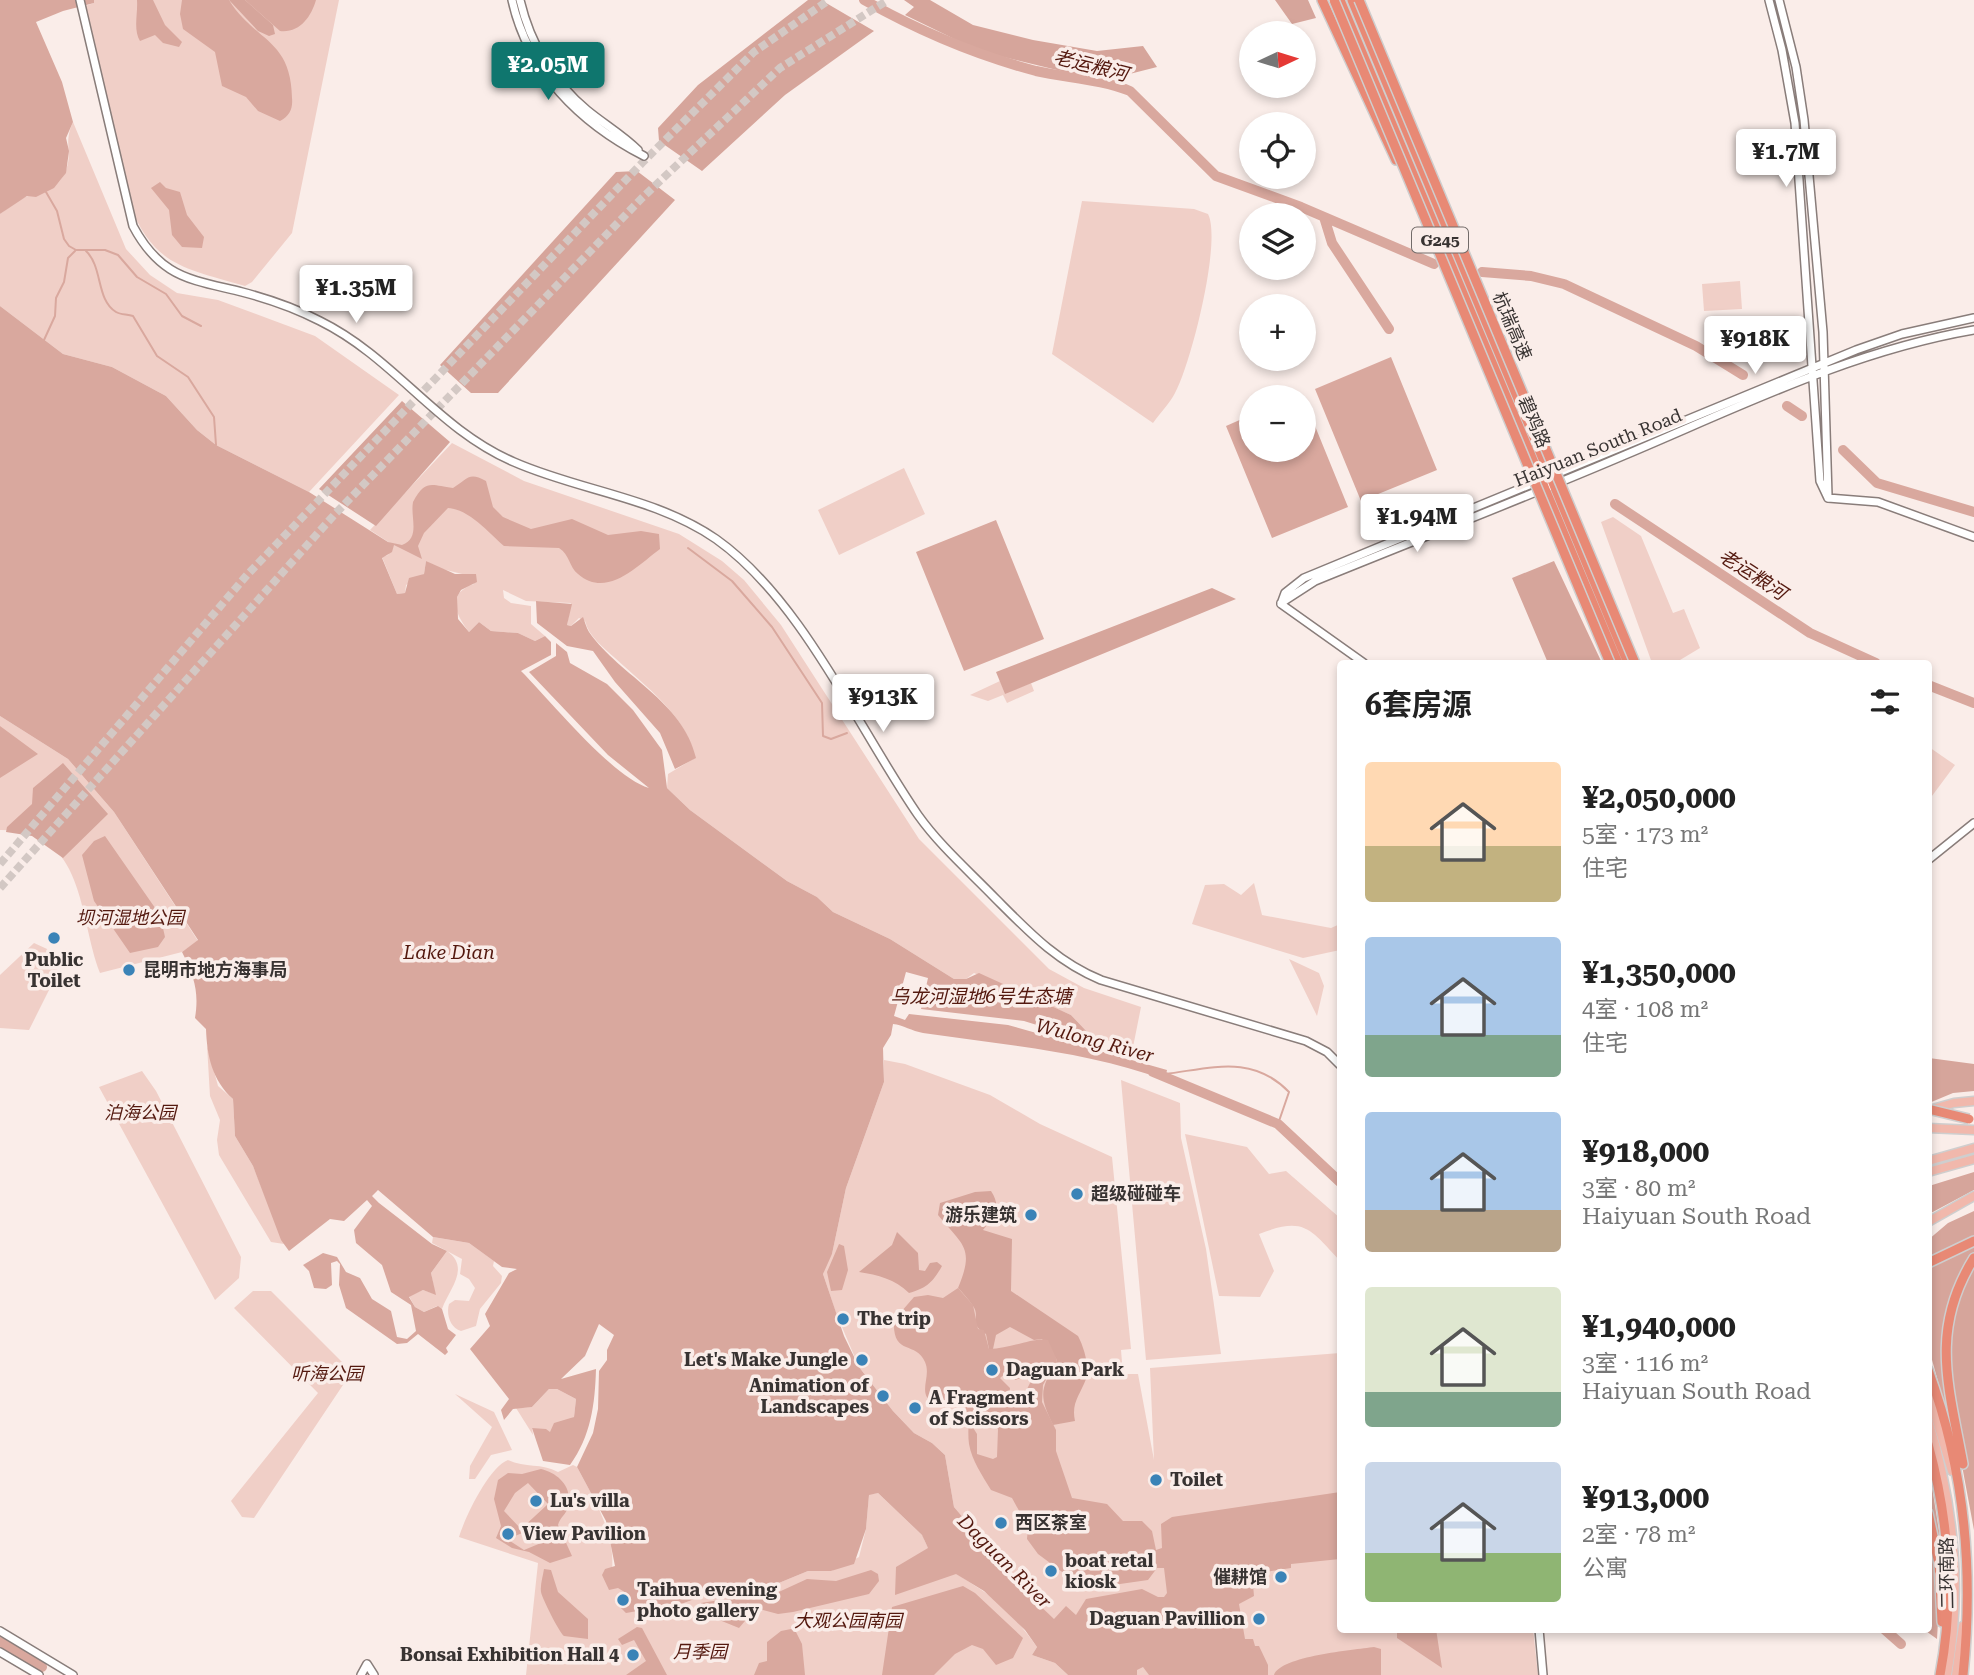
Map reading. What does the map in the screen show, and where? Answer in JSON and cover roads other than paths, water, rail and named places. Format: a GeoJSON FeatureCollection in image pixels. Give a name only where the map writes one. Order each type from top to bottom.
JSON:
{"type":"FeatureCollection","features":[{"type":"Feature","properties":{"kind":"highway"},"geometry":{"type":"LineString","coordinates":[[1322,0],[1439,253]]}},
{"type":"Feature","properties":{"kind":"highway"},"geometry":{"type":"LineString","coordinates":[[1334,0],[1609,660]]}},
{"type":"Feature","properties":{"kind":"highway","name":"碧鸡路"},"geometry":{"type":"LineString","coordinates":[[1340,0],[1547,483],[1627,660]]}},
{"type":"Feature","properties":{"kind":"highway","name":"碧鸡路"},"geometry":{"type":"LineString","coordinates":[[1352,0],[1617,660]]}},
{"type":"Feature","properties":{"kind":"highway","name":"杭瑞高速"},"geometry":{"type":"LineString","coordinates":[[1360,2],[1634,660]]}},
{"type":"Feature","properties":{"kind":"highway"},"geometry":{"type":"LineString","coordinates":[[1932,1112],[1972,1120]]}},
{"type":"Feature","properties":{"kind":"highway"},"geometry":{"type":"LineString","coordinates":[[1932,1261],[1974,1241]]}},
{"type":"Feature","properties":{"kind":"highway"},"geometry":{"type":"LineString","coordinates":[[1963,1675],[1971,1613],[1970,1539],[1967,1491],[1949,1396],[1945,1352],[1951,1307],[1974,1258]]}},
{"type":"Feature","properties":{"kind":"highway"},"geometry":{"type":"LineString","coordinates":[[1932,1382],[1955,1454],[1970,1539]]}},
{"type":"Feature","properties":{"kind":"highway"},"geometry":{"type":"LineString","coordinates":[[1932,1461],[1943,1508],[1948,1557],[1947,1619],[1938,1675]]}},
{"type":"Feature","properties":{"kind":"highway"},"geometry":{"type":"LineString","coordinates":[[1932,1535],[1941,1584],[1938,1675]]}},
{"type":"Feature","properties":{"kind":"main road"},"geometry":{"type":"LineString","coordinates":[[1932,1110],[1954,1102],[1974,1101]]}},
{"type":"Feature","properties":{"kind":"main road"},"geometry":{"type":"LineString","coordinates":[[1932,1128],[1974,1130]]}},
{"type":"Feature","properties":{"kind":"main road"},"geometry":{"type":"LineString","coordinates":[[1932,1160],[1974,1148]]}},
{"type":"Feature","properties":{"kind":"main road"},"geometry":{"type":"LineString","coordinates":[[1932,1171],[1974,1159]]}},
{"type":"Feature","properties":{"kind":"main road"},"geometry":{"type":"LineString","coordinates":[[1932,1220],[1974,1196]]}},
{"type":"Feature","properties":{"kind":"main road","name":"二环南路"},"geometry":{"type":"LineString","coordinates":[[1932,1404],[1952,1472],[1963,1539],[1964,1605],[1956,1675]]}},
{"type":"Feature","properties":{"kind":"main road","name":"二环南路"},"geometry":{"type":"LineString","coordinates":[[1932,1434],[1943,1474],[1954,1540],[1955,1612],[1947,1675]]}},
{"type":"Feature","properties":{"kind":"street"},"geometry":{"type":"LineString","coordinates":[[80,0],[132,226],[153,256],[184,276],[260,297],[315,318],[388,364],[456,429],[487,449],[537,471],[673,515],[734,553],[787,610],[920,817],[1021,925],[1058,957],[1101,980],[1306,1041],[1327,1052],[1337,1062]]}},
{"type":"Feature","properties":{"kind":"street"},"geometry":{"type":"LineString","coordinates":[[513,0],[532,55],[555,88],[584,117],[644,156],[588,111],[560,84],[533,41],[520,0]]}},
{"type":"Feature","properties":{"kind":"street"},"geometry":{"type":"LineString","coordinates":[[1769,0],[1782,50],[1795,123],[1820,481],[1828,498]]}},
{"type":"Feature","properties":{"kind":"street"},"geometry":{"type":"LineString","coordinates":[[1779,0],[1796,67],[1804,120],[1823,367],[1828,498]]}},
{"type":"Feature","properties":{"kind":"street","name":"Haiyuan South Road"},"geometry":{"type":"LineString","coordinates":[[1360,660],[1281,604],[1286,593],[1304,578],[1547,483],[1902,334],[1974,318]]}},
{"type":"Feature","properties":{"kind":"street","name":"Haiyuan South Road"},"geometry":{"type":"LineString","coordinates":[[1823,367],[1974,330]]}},
{"type":"Feature","properties":{"kind":"street"},"geometry":{"type":"LineString","coordinates":[[1828,498],[1878,502],[1974,537]]}},
{"type":"Feature","properties":{"kind":"street"},"geometry":{"type":"LineString","coordinates":[[1932,857],[1974,823]]}},
{"type":"Feature","properties":{"kind":"street"},"geometry":{"type":"LineString","coordinates":[[0,1632],[73,1675]]}},
{"type":"Feature","properties":{"kind":"street"},"geometry":{"type":"LineString","coordinates":[[1539,1633],[1543,1675]]}},
{"type":"Feature","properties":{"kind":"street"},"geometry":{"type":"LineString","coordinates":[[0,1652],[39,1675]]}},
{"type":"Feature","properties":{"kind":"street"},"geometry":{"type":"LineString","coordinates":[[361,1675],[367,1664],[374,1675]]}},
{"type":"Feature","properties":{"kind":"water"},"geometry":{"type":"Polygon","coordinates":[[[0,0],[94,0],[94,3],[36,22],[62,82],[73,122],[66,138],[69,151],[66,173],[54,188],[36,197],[27,196],[0,214],[0,0]]]}},
{"type":"Feature","properties":{"kind":"water"},"geometry":{"type":"Polygon","coordinates":[[[137,0],[153,0],[165,25],[182,42],[179,47],[163,43],[155,35],[140,41],[136,26],[137,0]]]}},
{"type":"Feature","properties":{"kind":"water"},"geometry":{"type":"Polygon","coordinates":[[[182,0],[229,0],[239,14],[270,42],[285,63],[290,78],[292,105],[286,117],[280,121],[258,111],[246,97],[222,86],[215,52],[183,29],[180,14],[182,0]]]}},
{"type":"Feature","properties":{"kind":"water"},"geometry":{"type":"Polygon","coordinates":[[[245,0],[316,0],[304,23],[287,31],[280,31],[245,0]]]}},
{"type":"Feature","properties":{"kind":"water"},"geometry":{"type":"Polygon","coordinates":[[[160,182],[166,188],[180,192],[187,215],[204,237],[202,248],[182,247],[172,235],[169,210],[151,188],[160,182]]]}},
{"type":"Feature","properties":{"kind":"water","name":"Lake Dian"},"geometry":{"type":"Polygon","coordinates":[[[0,306],[63,354],[112,367],[166,396],[197,430],[216,445],[309,492],[388,542],[402,545],[408,542],[414,526],[413,502],[422,489],[430,485],[453,488],[471,477],[486,481],[493,507],[503,517],[531,529],[572,519],[608,535],[641,531],[659,534],[660,549],[632,571],[611,582],[600,583],[589,581],[578,574],[559,548],[504,546],[471,517],[448,508],[424,533],[418,546],[422,559],[394,545],[392,552],[382,558],[397,594],[405,593],[409,578],[424,574],[426,561],[455,574],[476,574],[477,582],[461,590],[457,597],[458,619],[469,632],[479,622],[491,631],[518,633],[535,641],[545,636],[551,642],[551,655],[521,671],[600,754],[634,781],[649,788],[608,755],[529,672],[556,656],[556,643],[567,652],[570,663],[607,684],[633,710],[662,750],[667,788],[690,810],[787,881],[817,897],[833,912],[890,939],[954,979],[966,979],[979,973],[1071,1015],[1091,1036],[1085,1040],[1024,1021],[921,1009],[928,978],[906,972],[894,1016],[905,1020],[909,1014],[1008,1025],[1167,1070],[1165,1080],[1106,1062],[1015,1045],[923,1033],[893,1024],[891,1035],[883,1048],[884,1082],[846,1188],[832,1254],[823,1274],[844,1336],[859,1367],[914,1433],[932,1443],[945,1455],[954,1507],[1032,1598],[1054,1619],[1066,1606],[1076,1615],[1086,1599],[1142,1589],[1164,1597],[1167,1593],[1164,1568],[1157,1568],[1148,1580],[1085,1589],[1038,1554],[1027,1539],[1028,1527],[1012,1498],[991,1490],[975,1462],[970,1450],[964,1404],[955,1401],[934,1404],[929,1400],[925,1390],[925,1362],[921,1355],[897,1339],[894,1320],[914,1297],[928,1295],[943,1298],[958,1288],[973,1305],[978,1329],[984,1330],[989,1349],[1048,1340],[1057,1360],[1043,1385],[1042,1402],[1056,1430],[1056,1451],[1072,1498],[1107,1504],[1123,1521],[1142,1521],[1152,1531],[1156,1550],[1162,1548],[1161,1524],[1172,1517],[1337,1492],[1337,1559],[1291,1564],[1291,1568],[1252,1574],[1254,1596],[1239,1604],[1245,1639],[1253,1639],[1255,1646],[1259,1646],[1268,1665],[1268,1675],[1149,1675],[1143,1667],[1137,1670],[1137,1675],[1068,1675],[1055,1663],[1032,1655],[1037,1647],[1025,1630],[984,1591],[956,1574],[895,1595],[896,1567],[928,1548],[922,1535],[878,1493],[869,1495],[866,1529],[854,1564],[831,1571],[808,1571],[774,1585],[754,1583],[714,1592],[684,1603],[626,1613],[621,1608],[627,1601],[626,1593],[618,1588],[609,1590],[602,1575],[605,1569],[615,1566],[606,1521],[577,1467],[593,1433],[598,1409],[599,1371],[607,1360],[607,1350],[614,1335],[599,1324],[585,1356],[561,1379],[596,1369],[590,1419],[577,1454],[570,1465],[543,1461],[532,1428],[550,1432],[554,1423],[574,1417],[576,1399],[557,1389],[549,1389],[532,1407],[513,1409],[504,1420],[501,1410],[509,1399],[470,1349],[490,1326],[485,1314],[509,1273],[517,1269],[502,1267],[469,1243],[433,1237],[378,1190],[372,1196],[379,1203],[432,1244],[447,1251],[431,1273],[436,1295],[423,1290],[409,1297],[415,1307],[424,1312],[438,1306],[442,1309],[448,1329],[456,1335],[446,1348],[448,1352],[445,1355],[418,1334],[407,1343],[397,1344],[346,1308],[339,1285],[340,1264],[337,1261],[331,1263],[332,1285],[326,1289],[314,1288],[309,1271],[303,1265],[323,1253],[337,1257],[346,1272],[360,1278],[372,1299],[391,1311],[397,1337],[407,1339],[416,1331],[411,1305],[391,1292],[382,1265],[356,1243],[354,1230],[372,1206],[367,1200],[344,1221],[330,1219],[289,1251],[281,1240],[253,1166],[235,1136],[233,1099],[215,1076],[206,1029],[195,1018],[195,985],[182,952],[198,940],[114,812],[68,759],[0,716],[0,306]],[[1007,1372],[1000,1378],[1010,1388],[1009,1398],[1017,1400],[1023,1397],[1031,1381],[1023,1377],[1015,1380],[1012,1372],[1007,1372]],[[977,1414],[972,1418],[972,1426],[977,1434],[977,1454],[993,1459],[997,1457],[998,1429],[986,1415],[977,1414]]]}},
{"type":"Feature","properties":{"kind":"water"},"geometry":{"type":"Polygon","coordinates":[[[1391,357],[1437,470],[1361,501],[1316,389],[1391,357]]]}},
{"type":"Feature","properties":{"kind":"water"},"geometry":{"type":"Polygon","coordinates":[[[1239,420],[1239,458],[1226,426],[1239,420]]]}},
{"type":"Feature","properties":{"kind":"water"},"geometry":{"type":"Polygon","coordinates":[[[1316,428],[1348,507],[1272,538],[1241,462],[1316,462],[1316,428]]]}},
{"type":"Feature","properties":{"kind":"water"},"geometry":{"type":"Polygon","coordinates":[[[996,520],[1044,639],[964,671],[916,552],[996,520]]]}},
{"type":"Feature","properties":{"kind":"water"},"geometry":{"type":"Polygon","coordinates":[[[536,601],[572,604],[567,625],[571,626],[583,617],[589,632],[602,648],[665,705],[678,721],[689,738],[696,758],[675,769],[660,733],[615,682],[593,651],[567,646],[537,623],[536,601]]]}},
{"type":"Feature","properties":{"kind":"water"},"geometry":{"type":"Polygon","coordinates":[[[0,726],[38,754],[0,778],[0,726]]]}},
{"type":"Feature","properties":{"kind":"water"},"geometry":{"type":"Polygon","coordinates":[[[105,836],[160,915],[165,937],[158,947],[130,953],[94,901],[82,855],[94,841],[105,836]]]}},
{"type":"Feature","properties":{"kind":"water"},"geometry":{"type":"Polygon","coordinates":[[[839,1244],[844,1246],[848,1270],[842,1290],[831,1291],[827,1272],[839,1244]]]}},
{"type":"Feature","properties":{"kind":"water"},"geometry":{"type":"Polygon","coordinates":[[[541,1469],[563,1482],[569,1499],[558,1525],[572,1556],[550,1563],[529,1552],[512,1548],[496,1538],[501,1526],[494,1499],[498,1480],[508,1473],[522,1474],[541,1469]],[[528,1483],[515,1493],[504,1511],[521,1529],[548,1504],[528,1483]],[[541,1526],[512,1537],[510,1541],[524,1550],[541,1543],[547,1535],[546,1528],[541,1526]]]}},
{"type":"Feature","properties":{"kind":"water"},"geometry":{"type":"Polygon","coordinates":[[[544,1569],[551,1570],[558,1592],[588,1619],[588,1639],[564,1636],[558,1628],[541,1592],[544,1569]]]}},
{"type":"Feature","properties":{"kind":"water"},"geometry":{"type":"Polygon","coordinates":[[[871,1570],[878,1574],[879,1581],[869,1594],[778,1614],[756,1608],[739,1628],[702,1613],[701,1603],[751,1595],[770,1596],[807,1579],[836,1581],[871,1570]]]}},
{"type":"Feature","properties":{"kind":"water"},"geometry":{"type":"Polygon","coordinates":[[[963,1586],[975,1593],[1023,1638],[1013,1658],[996,1665],[983,1649],[972,1645],[955,1654],[934,1675],[882,1675],[892,1607],[963,1586]]]}},
{"type":"Feature","properties":{"kind":"water"},"geometry":{"type":"Polygon","coordinates":[[[637,1627],[642,1628],[667,1675],[626,1675],[646,1661],[634,1640],[622,1645],[618,1639],[637,1627]]]}},
{"type":"Feature","properties":{"kind":"water"},"geometry":{"type":"Polygon","coordinates":[[[791,1629],[796,1632],[802,1644],[805,1675],[754,1675],[759,1663],[767,1661],[767,1642],[781,1631],[791,1629]]]}},
{"type":"Feature","properties":{"kind":"water"},"geometry":{"type":"Polygon","coordinates":[[[1397,1633],[1437,1633],[1442,1668],[1397,1638],[1397,1633]]]}},
{"type":"Feature","properties":{"kind":"water"},"geometry":{"type":"Polygon","coordinates":[[[1374,1647],[1381,1649],[1381,1675],[1274,1675],[1279,1668],[1303,1659],[1374,1647]]]}},
{"type":"Feature","properties":{"kind":"waterway","name":"老运粮河"},"geometry":{"type":"LineString","coordinates":[[864,0],[905,22],[991,58],[1036,71],[1096,81],[1130,91],[1216,176],[1301,207],[1434,264]]}},
{"type":"Feature","properties":{"kind":"waterway"},"geometry":{"type":"LineString","coordinates":[[46,192],[57,211],[64,239],[69,246],[76,250],[105,250],[118,255],[137,277],[166,294],[182,316],[201,326]]}},
{"type":"Feature","properties":{"kind":"waterway","name":"老运粮河"},"geometry":{"type":"LineString","coordinates":[[1324,217],[1332,243],[1389,329]]}},
{"type":"Feature","properties":{"kind":"waterway"},"geometry":{"type":"LineString","coordinates":[[44,340],[55,316],[56,298],[64,282],[68,258],[75,251]]}},
{"type":"Feature","properties":{"kind":"waterway"},"geometry":{"type":"LineString","coordinates":[[86,251],[95,266],[102,292],[110,307],[118,313],[133,316],[157,356],[188,377],[214,417],[216,445]]}},
{"type":"Feature","properties":{"kind":"waterway","name":"老运粮河"},"geometry":{"type":"LineString","coordinates":[[1482,272],[1531,276],[1564,284],[1696,346],[1743,375]]}},
{"type":"Feature","properties":{"kind":"waterway","name":"老运粮河"},"geometry":{"type":"LineString","coordinates":[[1787,406],[1802,416]]}},
{"type":"Feature","properties":{"kind":"waterway","name":"老运粮河"},"geometry":{"type":"LineString","coordinates":[[1843,450],[1877,483],[1974,512]]}},
{"type":"Feature","properties":{"kind":"waterway","name":"老运粮河"},"geometry":{"type":"LineString","coordinates":[[1615,504],[1810,633],[1869,660]]}},
{"type":"Feature","properties":{"kind":"waterway"},"geometry":{"type":"LineString","coordinates":[[688,548],[732,581],[772,627],[822,703],[823,736],[831,739],[847,733]]}},
{"type":"Feature","properties":{"kind":"waterway","name":"老运粮河"},"geometry":{"type":"LineString","coordinates":[[1932,687],[1974,703]]}},
{"type":"Feature","properties":{"kind":"waterway"},"geometry":{"type":"LineString","coordinates":[[1165,1074],[1216,1067],[1246,1068],[1261,1072],[1289,1092],[1278,1124]]}},
{"type":"Feature","properties":{"kind":"waterway","name":"Wulong River"},"geometry":{"type":"LineString","coordinates":[[1153,1072],[1278,1124],[1337,1179]]}},
{"type":"Feature","properties":{"kind":"waterway","name":"Wulong River"},"geometry":{"type":"LineString","coordinates":[[1889,1633],[1901,1644]]}},
{"type":"Feature","properties":{"kind":"waterway"},"geometry":{"type":"LineString","coordinates":[[0,1642],[42,1667]]}},
{"type":"Feature","properties":{"kind":"tunnel"},"geometry":{"type":"LineString","coordinates":[[0,864],[247,575],[642,163],[754,52],[829,0]]}},
{"type":"Feature","properties":{"kind":"tunnel"},"geometry":{"type":"LineString","coordinates":[[0,888],[335,514],[642,198],[780,68],[888,0]]}},
{"type":"Feature","properties":{"kind":"place","name":"Public Toilet"},"geometry":{"type":"Point","coordinates":[54,938]}},
{"type":"Feature","properties":{"kind":"place","name":"昆明市地方海事局"},"geometry":{"type":"Point","coordinates":[129,970]}},
{"type":"Feature","properties":{"kind":"place","name":"超级碰碰车"},"geometry":{"type":"Point","coordinates":[1077,1194]}},
{"type":"Feature","properties":{"kind":"place","name":"游乐建筑"},"geometry":{"type":"Point","coordinates":[1031,1215]}},
{"type":"Feature","properties":{"kind":"place","name":"The trip"},"geometry":{"type":"Point","coordinates":[843,1319]}},
{"type":"Feature","properties":{"kind":"place","name":"Let's Make Jungle"},"geometry":{"type":"Point","coordinates":[862,1360]}},
{"type":"Feature","properties":{"kind":"place","name":"Daguan Park"},"geometry":{"type":"Point","coordinates":[992,1370]}},
{"type":"Feature","properties":{"kind":"place","name":"Animation of Landscapes"},"geometry":{"type":"Point","coordinates":[883,1396]}},
{"type":"Feature","properties":{"kind":"place","name":"A Fragment of Scissors"},"geometry":{"type":"Point","coordinates":[915,1408]}},
{"type":"Feature","properties":{"kind":"place","name":"Toilet"},"geometry":{"type":"Point","coordinates":[1156,1480]}},
{"type":"Feature","properties":{"kind":"place","name":"Lu's villa"},"geometry":{"type":"Point","coordinates":[536,1501]}},
{"type":"Feature","properties":{"kind":"place","name":"西区茶室"},"geometry":{"type":"Point","coordinates":[1001,1523]}},
{"type":"Feature","properties":{"kind":"place","name":"View Pavilion"},"geometry":{"type":"Point","coordinates":[508,1534]}},
{"type":"Feature","properties":{"kind":"place","name":"boat retal kiosk"},"geometry":{"type":"Point","coordinates":[1051,1571]}},
{"type":"Feature","properties":{"kind":"place","name":"催耕馆"},"geometry":{"type":"Point","coordinates":[1281,1577]}},
{"type":"Feature","properties":{"kind":"place","name":"Taihua evening photo gallery"},"geometry":{"type":"Point","coordinates":[623,1600]}},
{"type":"Feature","properties":{"kind":"place","name":"Daguan Pavillion"},"geometry":{"type":"Point","coordinates":[1259,1619]}},
{"type":"Feature","properties":{"kind":"place","name":"Bonsai Exhibition Hall 4"},"geometry":{"type":"Point","coordinates":[633,1655]}},
{"type":"Feature","properties":{"kind":"park label","name":"坝河湿地公园"},"geometry":{"type":"Point","coordinates":[130,918]}},
{"type":"Feature","properties":{"kind":"park label","name":"泊海公园"},"geometry":{"type":"Point","coordinates":[140,1113]}},
{"type":"Feature","properties":{"kind":"park label","name":"听海公园"},"geometry":{"type":"Point","coordinates":[327,1374]}},
{"type":"Feature","properties":{"kind":"park label","name":"大观公园南园"},"geometry":{"type":"Point","coordinates":[848,1621]}},
{"type":"Feature","properties":{"kind":"park label","name":"月季园"},"geometry":{"type":"Point","coordinates":[700,1652]}},
{"type":"Feature","properties":{"kind":"water label","name":"乌龙河湿地6号生态塘"},"geometry":{"type":"Point","coordinates":[981,996]}},
{"type":"Feature","properties":{"kind":"water label","name":"Daguan River"},"geometry":{"type":"Point","coordinates":[1005,1561]}}]}
